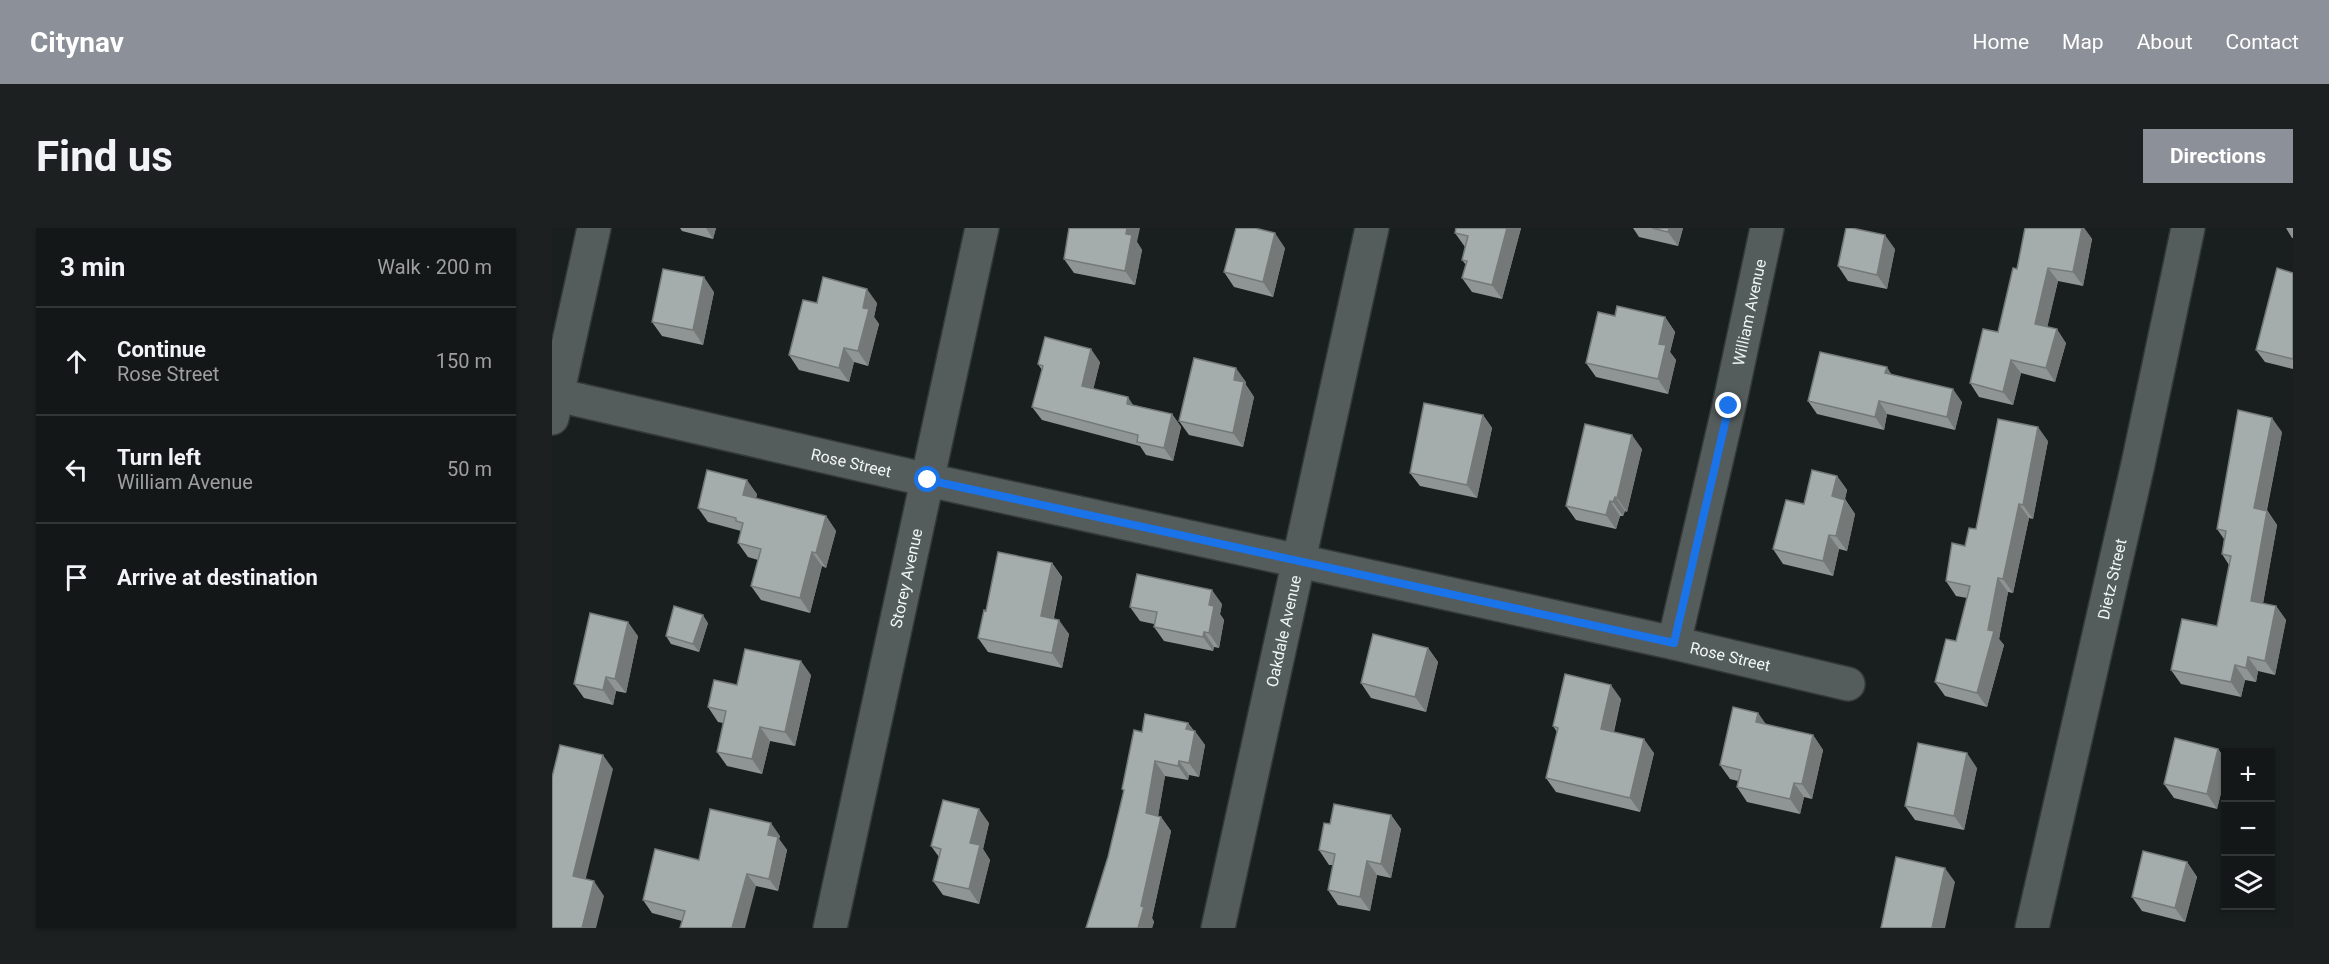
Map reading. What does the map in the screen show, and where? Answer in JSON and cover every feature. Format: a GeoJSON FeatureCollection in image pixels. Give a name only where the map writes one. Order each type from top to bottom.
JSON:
{"type":"FeatureCollection","features":[{"type":"Feature","properties":{"kind":"street"},"geometry":{"type":"LineString","coordinates":[[555,406],[594,228]]}},
{"type":"Feature","properties":{"kind":"street","name":"Storey Avenue"},"geometry":{"type":"LineString","coordinates":[[830,928],[982,228]]}},
{"type":"Feature","properties":{"kind":"street","name":"Oakdale Avenue"},"geometry":{"type":"LineString","coordinates":[[1218,928],[1297,560],[1372,228]]}},
{"type":"Feature","properties":{"kind":"street","name":"William Avenue"},"geometry":{"type":"LineString","coordinates":[[1674,643],[1729,406],[1767,228]]}},
{"type":"Feature","properties":{"kind":"street","name":"Dietz Street"},"geometry":{"type":"LineString","coordinates":[[2032,928],[2138,464],[2188,228]]}},
{"type":"Feature","properties":{"kind":"street","name":"Rose Street"},"geometry":{"type":"LineString","coordinates":[[555,406],[928,480],[1674,643],[1848,684]]}},
{"type":"Feature","properties":{"kind":"building"},"geometry":{"type":"Polygon","coordinates":[[[1069,228],[1127,228],[1126,234],[1132,235],[1125,271],[1064,259],[1069,228]]]}},
{"type":"Feature","properties":{"kind":"building"},"geometry":{"type":"Polygon","coordinates":[[[1236,228],[1255,228],[1275,233],[1263,282],[1224,272],[1236,228]]]}},
{"type":"Feature","properties":{"kind":"building"},"geometry":{"type":"Polygon","coordinates":[[[1456,228],[1507,228],[1492,285],[1462,278],[1467,261],[1462,260],[1468,236],[1455,233],[1456,228]]]}},
{"type":"Feature","properties":{"kind":"building"},"geometry":{"type":"Polygon","coordinates":[[[1652,228],[1669,228],[1668,232],[1652,228]]]}},
{"type":"Feature","properties":{"kind":"building"},"geometry":{"type":"Polygon","coordinates":[[[1846,228],[1885,235],[1877,275],[1838,266],[1846,228]]]}},
{"type":"Feature","properties":{"kind":"building"},"geometry":{"type":"Polygon","coordinates":[[[2025,228],[2082,228],[2073,272],[2048,268],[2035,324],[2057,329],[2046,368],[2011,360],[2003,392],[1970,383],[1983,329],[1998,332],[2013,268],[2017,269],[2025,228]]]}},
{"type":"Feature","properties":{"kind":"building"},"geometry":{"type":"Polygon","coordinates":[[[2277,268],[2293,273],[2293,359],[2256,350],[2277,268]]]}},
{"type":"Feature","properties":{"kind":"building"},"geometry":{"type":"Polygon","coordinates":[[[663,269],[704,277],[693,330],[652,322],[663,269]]]}},
{"type":"Feature","properties":{"kind":"building"},"geometry":{"type":"Polygon","coordinates":[[[823,277],[867,289],[863,308],[869,309],[858,351],[844,348],[839,368],[789,355],[803,300],[817,303],[823,277]]]}},
{"type":"Feature","properties":{"kind":"building"},"geometry":{"type":"Polygon","coordinates":[[[1617,306],[1665,317],[1659,344],[1666,345],[1658,379],[1586,363],[1598,312],[1615,316],[1617,306]]]}},
{"type":"Feature","properties":{"kind":"building"},"geometry":{"type":"Polygon","coordinates":[[[1045,337],[1091,349],[1082,386],[1128,397],[1127,404],[1172,414],[1164,448],[1137,442],[1138,435],[1032,407],[1043,366],[1038,364],[1045,337]]]}},
{"type":"Feature","properties":{"kind":"building"},"geometry":{"type":"Polygon","coordinates":[[[1820,352],[1887,367],[1885,373],[1953,389],[1947,417],[1879,401],[1875,417],[1808,401],[1820,352]]]}},
{"type":"Feature","properties":{"kind":"building"},"geometry":{"type":"Polygon","coordinates":[[[1194,358],[1236,368],[1234,380],[1244,382],[1233,433],[1179,421],[1194,358]]]}},
{"type":"Feature","properties":{"kind":"building"},"geometry":{"type":"Polygon","coordinates":[[[1424,403],[1483,415],[1467,485],[1410,473],[1424,403]]]}},
{"type":"Feature","properties":{"kind":"building"},"geometry":{"type":"Polygon","coordinates":[[[2238,410],[2272,418],[2254,508],[2267,511],[2251,601],[2276,606],[2265,661],[2248,657],[2246,668],[2235,665],[2231,682],[2171,670],[2182,619],[2217,626],[2231,556],[2222,554],[2226,531],[2217,529],[2238,410]]]}},
{"type":"Feature","properties":{"kind":"building"},"geometry":{"type":"Polygon","coordinates":[[[1998,419],[2038,427],[2023,505],[2019,504],[2003,579],[1998,578],[1988,630],[1994,631],[1977,693],[1935,682],[1946,639],[1956,641],[1970,586],[1946,581],[1952,543],[1965,546],[1969,528],[1976,529],[1998,419]]]}},
{"type":"Feature","properties":{"kind":"building"},"geometry":{"type":"Polygon","coordinates":[[[1585,424],[1632,435],[1617,498],[1615,497],[1613,502],[1610,501],[1606,515],[1566,506],[1585,424]]]}},
{"type":"Feature","properties":{"kind":"building"},"geometry":{"type":"Polygon","coordinates":[[[707,470],[747,480],[743,495],[826,516],[816,553],[812,552],[800,598],[751,586],[761,549],[738,543],[743,523],[736,521],[736,518],[698,508],[707,470]]]}},
{"type":"Feature","properties":{"kind":"building"},"geometry":{"type":"Polygon","coordinates":[[[1812,470],[1837,476],[1832,496],[1845,500],[1836,536],[1829,535],[1823,561],[1773,549],[1786,500],[1804,504],[1812,470]]]}},
{"type":"Feature","properties":{"kind":"building"},"geometry":{"type":"Polygon","coordinates":[[[998,552],[1052,563],[1041,616],[1059,620],[1052,653],[978,638],[998,552]]]}},
{"type":"Feature","properties":{"kind":"building"},"geometry":{"type":"Polygon","coordinates":[[[1137,574],[1212,590],[1209,605],[1214,606],[1209,633],[1204,632],[1203,637],[1154,627],[1157,612],[1130,607],[1137,574]]]}},
{"type":"Feature","properties":{"kind":"building"},"geometry":{"type":"Polygon","coordinates":[[[674,606],[703,615],[693,644],[666,636],[674,606]]]}},
{"type":"Feature","properties":{"kind":"building"},"geometry":{"type":"Polygon","coordinates":[[[590,613],[628,622],[615,679],[606,677],[603,690],[574,684],[590,613]]]}},
{"type":"Feature","properties":{"kind":"building"},"geometry":{"type":"Polygon","coordinates":[[[1373,634],[1428,648],[1415,697],[1361,683],[1373,634]]]}},
{"type":"Feature","properties":{"kind":"building"},"geometry":{"type":"Polygon","coordinates":[[[745,649],[801,661],[785,732],[760,727],[752,759],[717,752],[726,711],[708,707],[714,680],[737,685],[745,649]]]}},
{"type":"Feature","properties":{"kind":"building"},"geometry":{"type":"Polygon","coordinates":[[[1565,674],[1611,685],[1601,729],[1644,739],[1630,798],[1546,778],[1558,728],[1553,726],[1565,674]]]}},
{"type":"Feature","properties":{"kind":"building"},"geometry":{"type":"Polygon","coordinates":[[[1733,707],[1758,713],[1756,722],[1813,735],[1802,784],[1794,783],[1790,799],[1737,787],[1741,770],[1720,765],[1733,707]]]}},
{"type":"Feature","properties":{"kind":"building"},"geometry":{"type":"Polygon","coordinates":[[[1145,714],[1188,723],[1186,729],[1195,731],[1189,763],[1179,761],[1178,766],[1155,761],[1146,813],[1161,817],[1138,928],[1086,928],[1108,857],[1124,790],[1122,789],[1134,730],[1142,732],[1145,714]]]}},
{"type":"Feature","properties":{"kind":"building"},"geometry":{"type":"Polygon","coordinates":[[[2175,738],[2218,749],[2207,794],[2164,784],[2175,738]]]}},
{"type":"Feature","properties":{"kind":"building"},"geometry":{"type":"Polygon","coordinates":[[[1918,743],[1967,753],[1954,816],[1905,806],[1918,743]]]}},
{"type":"Feature","properties":{"kind":"building"},"geometry":{"type":"Polygon","coordinates":[[[560,745],[603,755],[573,876],[594,881],[582,928],[552,928],[552,777],[560,745]]]}},
{"type":"Feature","properties":{"kind":"building"},"geometry":{"type":"Polygon","coordinates":[[[943,800],[979,809],[970,843],[980,845],[969,889],[933,881],[941,849],[931,846],[943,800]]]}},
{"type":"Feature","properties":{"kind":"building"},"geometry":{"type":"Polygon","coordinates":[[[1334,804],[1391,815],[1381,864],[1367,861],[1360,897],[1328,890],[1335,854],[1319,850],[1324,823],[1330,824],[1334,804]]]}},
{"type":"Feature","properties":{"kind":"building"},"geometry":{"type":"Polygon","coordinates":[[[710,809],[771,823],[768,835],[778,837],[769,879],[747,874],[732,928],[680,928],[685,911],[643,900],[655,849],[699,860],[710,809]]]}},
{"type":"Feature","properties":{"kind":"building"},"geometry":{"type":"Polygon","coordinates":[[[2143,851],[2187,862],[2175,908],[2132,897],[2143,851]]]}},
{"type":"Feature","properties":{"kind":"building"},"geometry":{"type":"Polygon","coordinates":[[[1896,857],[1945,868],[1932,928],[1881,928],[1896,857]]]}},
{"type":"Feature","properties":{"kind":"route"},"geometry":{"type":"LineString","coordinates":[[928,480],[1674,643],[1729,406]]}}]}
